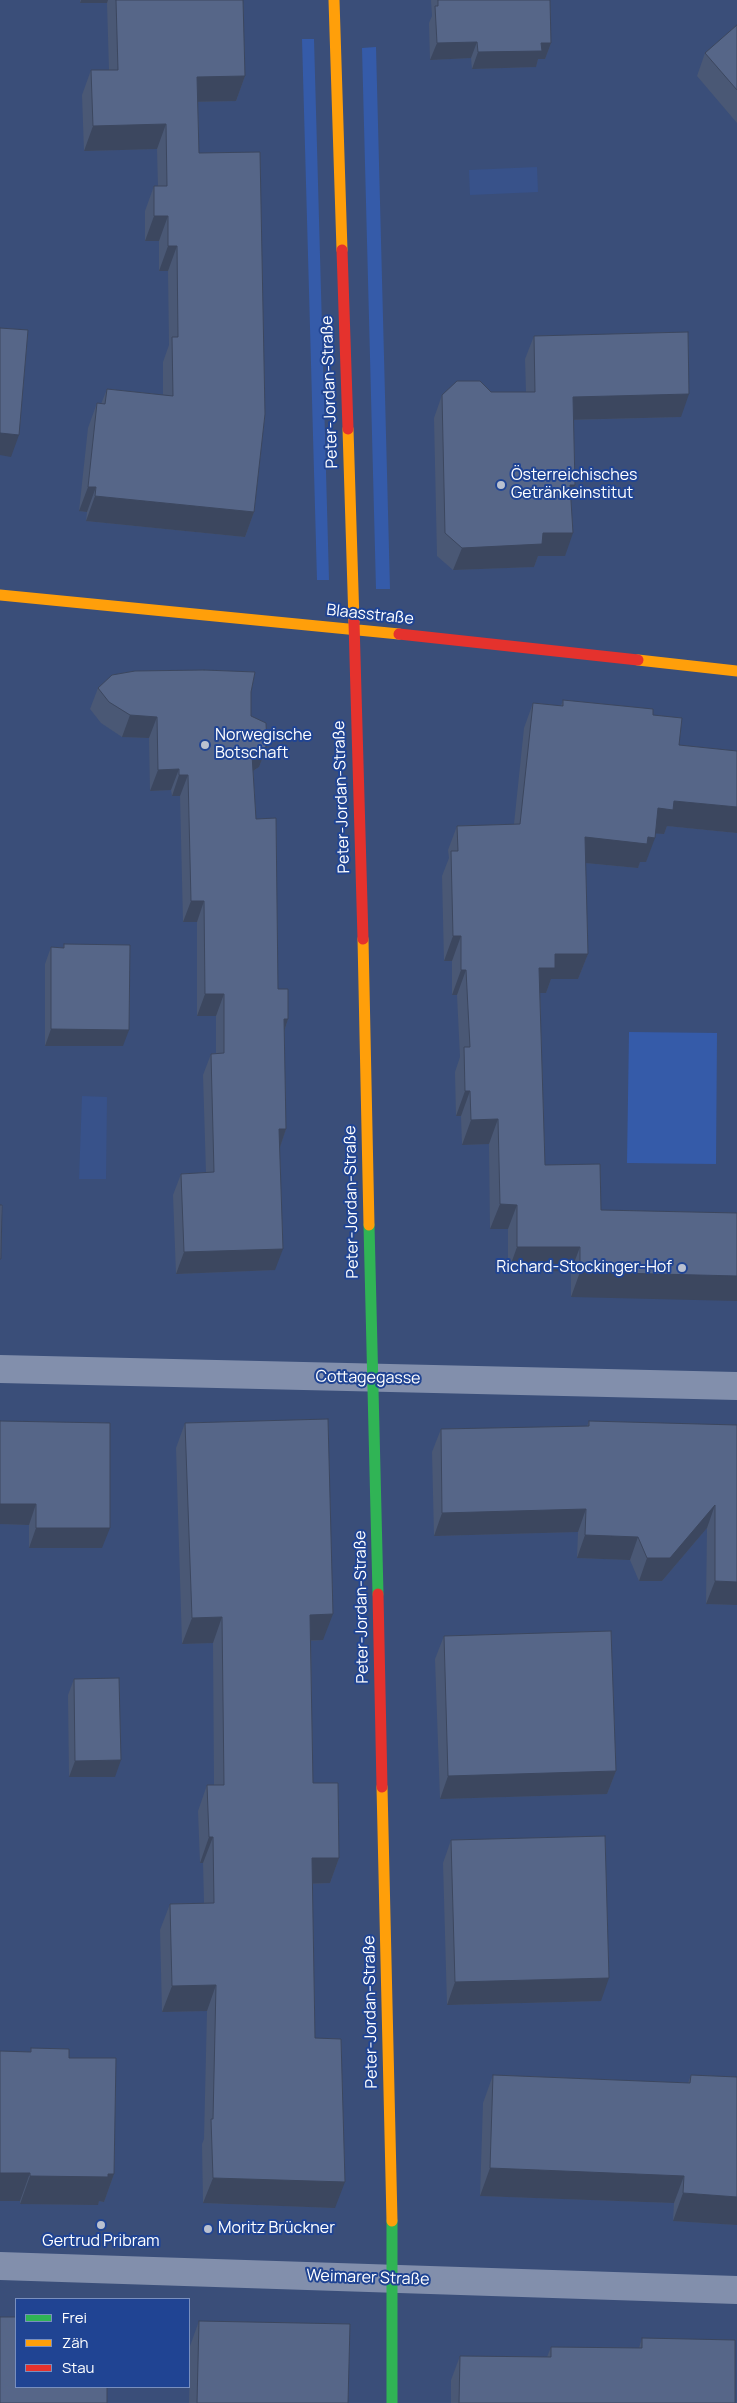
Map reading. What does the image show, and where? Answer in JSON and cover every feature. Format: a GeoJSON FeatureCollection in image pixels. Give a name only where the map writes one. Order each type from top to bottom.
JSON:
{"type":"FeatureCollection","features":[{"type":"Feature","properties":{"kind":"street","name":"Peter-Jordan-Straße"},"geometry":{"type":"LineString","coordinates":[[334,0],[373,1378],[393,2279],[392,2403]]}},
{"type":"Feature","properties":{"kind":"street","name":"Blaasstraße"},"geometry":{"type":"LineString","coordinates":[[0,595],[353,629],[737,671]]}},
{"type":"Feature","properties":{"kind":"street","name":"Cottagegasse"},"geometry":{"type":"LineString","coordinates":[[0,1370],[737,1386]]}},
{"type":"Feature","properties":{"kind":"street","name":"Weimarer Straße"},"geometry":{"type":"LineString","coordinates":[[0,2266],[737,2290]]}},
{"type":"Feature","properties":{"kind":"shaded area"},"geometry":{"type":"Polygon","coordinates":[[[302,39],[314,39],[329,580],[317,580],[302,39]]]}},
{"type":"Feature","properties":{"kind":"shaded area"},"geometry":{"type":"Polygon","coordinates":[[[376,47],[390,589],[376,589],[362,48],[376,47]]]}},
{"type":"Feature","properties":{"kind":"shaded area"},"geometry":{"type":"Polygon","coordinates":[[[537,167],[538,192],[470,195],[469,170],[537,167]]]}},
{"type":"Feature","properties":{"kind":"shaded area"},"geometry":{"type":"Polygon","coordinates":[[[629,1032],[717,1033],[716,1164],[627,1163],[629,1032]]]}},
{"type":"Feature","properties":{"kind":"shaded area"},"geometry":{"type":"Polygon","coordinates":[[[82,1096],[107,1097],[106,1179],[79,1179],[82,1096]]]}},
{"type":"Feature","properties":{"kind":"building"},"geometry":{"type":"Polygon","coordinates":[[[116,0],[243,0],[245,76],[197,77],[199,153],[260,152],[265,414],[254,512],[95,496],[96,487],[88,487],[97,403],[105,404],[107,389],[173,396],[172,337],[178,337],[177,246],[168,246],[168,216],[154,216],[154,186],[167,186],[166,124],[93,126],[91,70],[118,70],[116,0]]]}},
{"type":"Feature","properties":{"kind":"building"},"geometry":{"type":"Polygon","coordinates":[[[438,0],[550,0],[551,43],[541,43],[542,51],[478,52],[477,42],[437,43],[435,6],[438,6],[438,0]]]}},
{"type":"Feature","properties":{"kind":"building"},"geometry":{"type":"Polygon","coordinates":[[[737,25],[737,90],[705,53],[737,25]]]}},
{"type":"Feature","properties":{"kind":"building"},"geometry":{"type":"Polygon","coordinates":[[[0,328],[28,330],[19,435],[0,433],[0,328]]]}},
{"type":"Feature","properties":{"kind":"building","name":"Österreichisches Getränkeinstitut"},"geometry":{"type":"Polygon","coordinates":[[[688,332],[689,394],[573,397],[575,485],[570,485],[573,533],[543,533],[542,544],[462,548],[445,533],[442,395],[457,381],[480,381],[491,392],[535,392],[534,336],[688,332]]]}},
{"type":"Feature","properties":{"kind":"building"},"geometry":{"type":"Polygon","coordinates":[[[204,670],[255,672],[251,692],[251,716],[266,723],[267,746],[252,755],[256,819],[276,818],[278,989],[288,989],[288,1019],[284,1019],[286,1129],[279,1129],[283,1249],[184,1252],[181,1174],[214,1172],[211,1054],[224,1053],[224,994],[205,994],[204,901],[191,901],[188,775],[179,775],[179,769],[158,770],[157,717],[130,715],[109,702],[98,688],[112,675],[135,671],[204,670]]]}},
{"type":"Feature","properties":{"kind":"building"},"geometry":{"type":"Polygon","coordinates":[[[563,700],[653,709],[653,715],[682,718],[679,745],[737,751],[737,807],[674,801],[673,810],[658,808],[655,838],[648,837],[647,844],[585,837],[588,954],[555,954],[555,968],[539,968],[545,1165],[600,1164],[601,1210],[737,1213],[737,1276],[580,1272],[580,1247],[517,1247],[517,1205],[500,1204],[498,1119],[471,1120],[470,1091],[465,1091],[464,1047],[470,1047],[466,970],[461,970],[461,936],[453,936],[451,851],[458,851],[457,826],[520,824],[533,703],[563,706],[563,700]]]}},
{"type":"Feature","properties":{"kind":"building"},"geometry":{"type":"Polygon","coordinates":[[[64,944],[130,945],[129,1030],[51,1029],[51,947],[64,948],[64,944]]]}},
{"type":"Feature","properties":{"kind":"building"},"geometry":{"type":"Polygon","coordinates":[[[0,1205],[2,1205],[1,1259],[0,1259],[0,1205]]]}},
{"type":"Feature","properties":{"kind":"building"},"geometry":{"type":"Polygon","coordinates":[[[328,1419],[333,1614],[310,1615],[313,1783],[338,1783],[339,1858],[312,1858],[315,2038],[341,2039],[345,2182],[213,2178],[211,2119],[213,2119],[216,1985],[172,1986],[170,1904],[214,1903],[213,1837],[209,1837],[207,1785],[224,1785],[222,1617],[192,1618],[185,1423],[328,1419]]]}},
{"type":"Feature","properties":{"kind":"building"},"geometry":{"type":"Polygon","coordinates":[[[0,1421],[110,1423],[110,1528],[36,1528],[36,1504],[0,1504],[0,1421]]]}},
{"type":"Feature","properties":{"kind":"building"},"geometry":{"type":"Polygon","coordinates":[[[589,1421],[737,1425],[737,1582],[715,1581],[715,1505],[670,1558],[647,1558],[638,1537],[585,1535],[586,1509],[442,1513],[441,1429],[589,1426],[589,1421]]]}},
{"type":"Feature","properties":{"kind":"building"},"geometry":{"type":"Polygon","coordinates":[[[611,1631],[616,1771],[448,1776],[444,1636],[611,1631]]]}},
{"type":"Feature","properties":{"kind":"building"},"geometry":{"type":"Polygon","coordinates":[[[119,1678],[121,1760],[75,1761],[74,1679],[119,1678]]]}},
{"type":"Feature","properties":{"kind":"building"},"geometry":{"type":"Polygon","coordinates":[[[605,1836],[609,1978],[455,1982],[451,1840],[605,1836]]]}},
{"type":"Feature","properties":{"kind":"building"},"geometry":{"type":"Polygon","coordinates":[[[31,2048],[69,2049],[69,2058],[116,2058],[114,2174],[108,2174],[108,2177],[30,2176],[30,2173],[0,2173],[0,2051],[31,2052],[31,2048]]]}},
{"type":"Feature","properties":{"kind":"building"},"geometry":{"type":"Polygon","coordinates":[[[493,2075],[690,2083],[691,2075],[737,2077],[737,2197],[683,2193],[684,2176],[490,2168],[493,2075]]]}},
{"type":"Feature","properties":{"kind":"building"},"geometry":{"type":"Polygon","coordinates":[[[0,2317],[15,2317],[15,2388],[107,2388],[107,2403],[0,2403],[0,2317]]]}},
{"type":"Feature","properties":{"kind":"building"},"geometry":{"type":"Polygon","coordinates":[[[199,2321],[350,2324],[348,2403],[197,2403],[199,2321]]]}},
{"type":"Feature","properties":{"kind":"building"},"geometry":{"type":"Polygon","coordinates":[[[642,2338],[735,2340],[735,2403],[459,2403],[460,2356],[551,2357],[551,2347],[642,2348],[642,2338]]]}},
{"type":"Feature","properties":{"kind":"traffic: fast"},"geometry":{"type":"LineString","coordinates":[[369,1225],[378,1594]]}},
{"type":"Feature","properties":{"kind":"traffic: fast"},"geometry":{"type":"LineString","coordinates":[[392,2221],[392,2403]]}},
{"type":"Feature","properties":{"kind":"traffic: slow"},"geometry":{"type":"LineString","coordinates":[[334,0],[342,250]]}},
{"type":"Feature","properties":{"kind":"traffic: slow"},"geometry":{"type":"LineString","coordinates":[[348,429],[354,622]]}},
{"type":"Feature","properties":{"kind":"traffic: slow"},"geometry":{"type":"LineString","coordinates":[[0,595],[399,634]]}},
{"type":"Feature","properties":{"kind":"traffic: slow"},"geometry":{"type":"LineString","coordinates":[[638,660],[737,671]]}},
{"type":"Feature","properties":{"kind":"traffic: slow"},"geometry":{"type":"LineString","coordinates":[[363,939],[369,1225]]}},
{"type":"Feature","properties":{"kind":"traffic: slow"},"geometry":{"type":"LineString","coordinates":[[382,1787],[392,2221]]}},
{"type":"Feature","properties":{"kind":"traffic: jam"},"geometry":{"type":"LineString","coordinates":[[342,250],[348,429]]}},
{"type":"Feature","properties":{"kind":"traffic: jam"},"geometry":{"type":"LineString","coordinates":[[354,622],[363,939]]}},
{"type":"Feature","properties":{"kind":"traffic: jam"},"geometry":{"type":"LineString","coordinates":[[399,634],[638,660]]}},
{"type":"Feature","properties":{"kind":"traffic: jam"},"geometry":{"type":"LineString","coordinates":[[378,1594],[382,1787]]}},
{"type":"Feature","properties":{"kind":"place","name":"Österreichisches Getränkeinstitut"},"geometry":{"type":"Point","coordinates":[501,485]}},
{"type":"Feature","properties":{"kind":"place","name":"Norwegische Botschaft"},"geometry":{"type":"Point","coordinates":[205,745]}},
{"type":"Feature","properties":{"kind":"place","name":"Richard-Stockinger-Hof"},"geometry":{"type":"Point","coordinates":[682,1268]}},
{"type":"Feature","properties":{"kind":"place","name":"Gertrud Pribram"},"geometry":{"type":"Point","coordinates":[101,2225]}},
{"type":"Feature","properties":{"kind":"place","name":"Moritz Brückner"},"geometry":{"type":"Point","coordinates":[208,2229]}}]}
